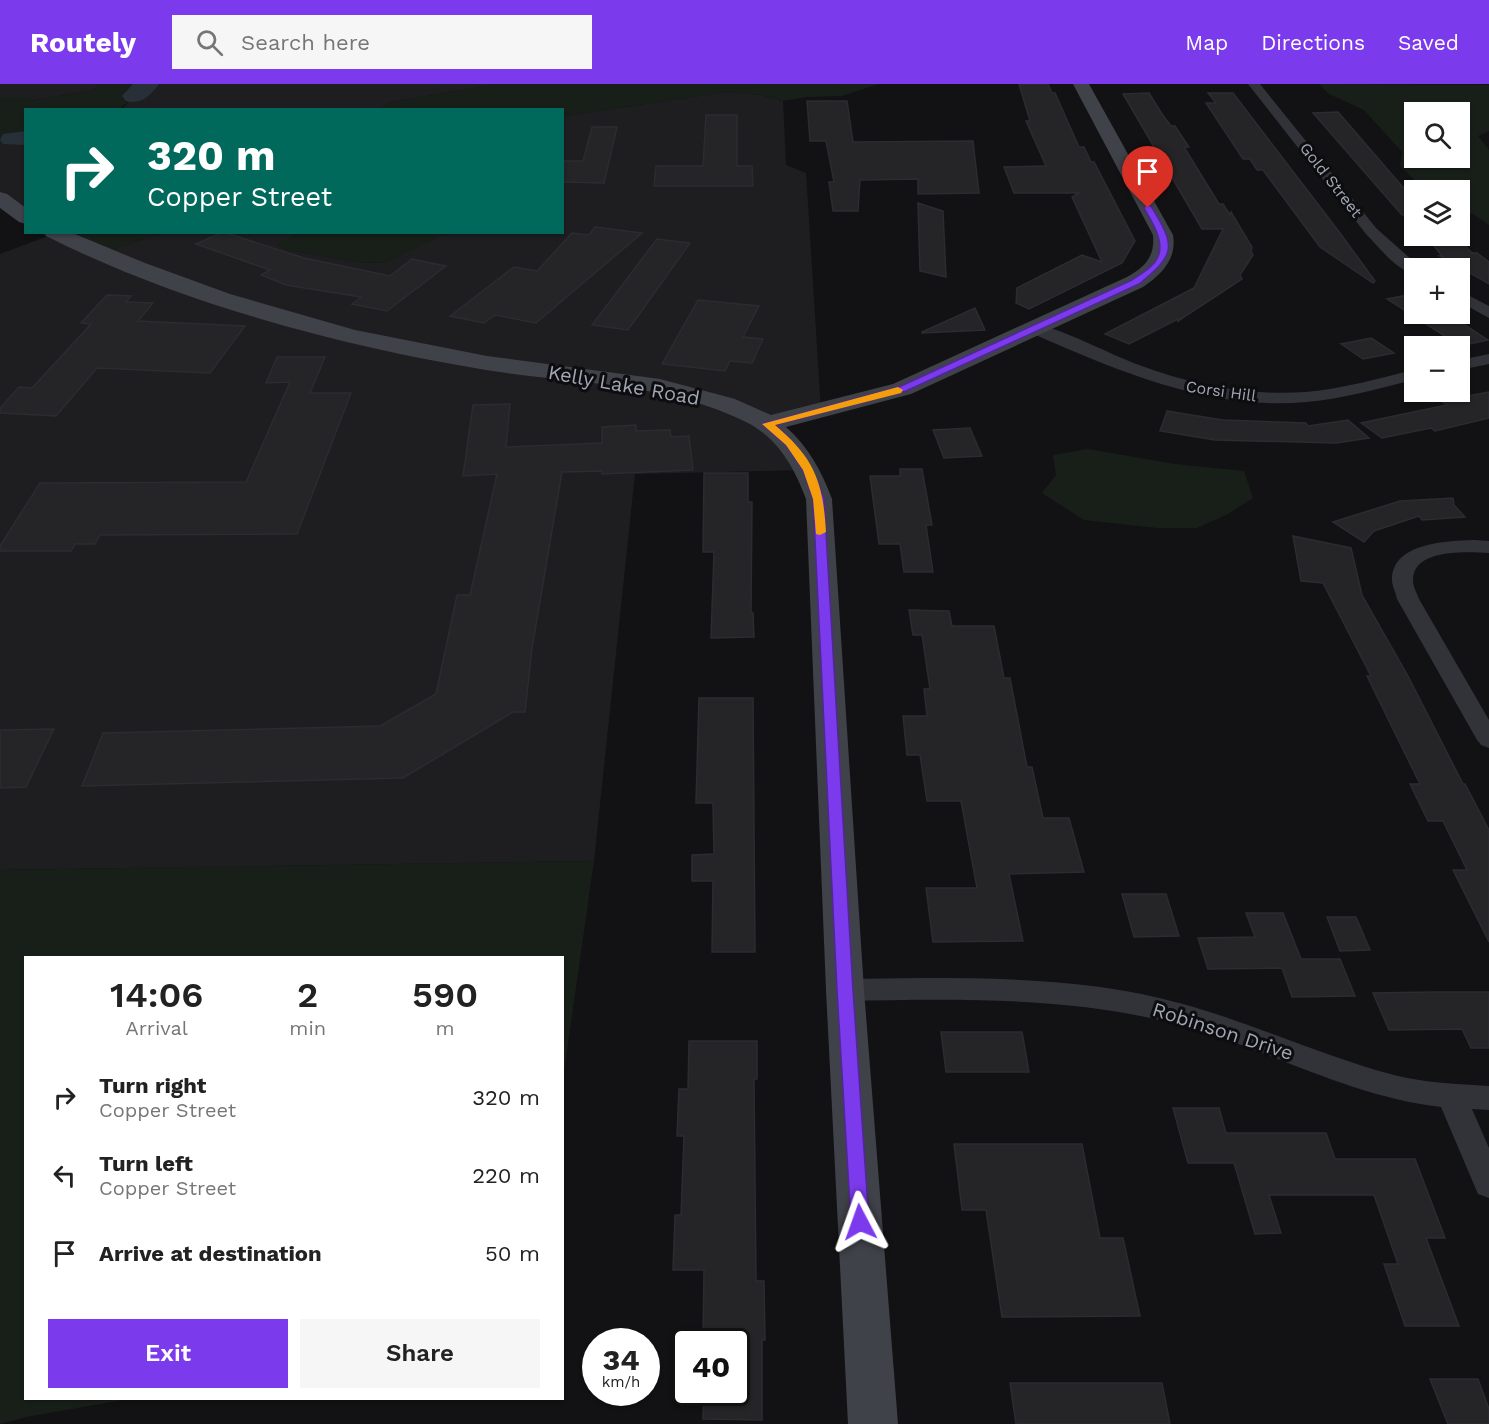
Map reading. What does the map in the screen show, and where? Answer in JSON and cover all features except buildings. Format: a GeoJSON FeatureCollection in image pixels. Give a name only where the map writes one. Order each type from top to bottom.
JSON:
{"type":"FeatureCollection","features":[{"type":"Feature","properties":{"kind":"street"},"geometry":{"type":"LineString","coordinates":[[767,424],[902,389],[1136,282],[1159,263],[1164,253],[1163,235],[1081,84]]}},
{"type":"Feature","properties":{"kind":"street","name":"Gold Street"},"geometry":{"type":"LineString","coordinates":[[1254,84],[1371,231],[1404,261]]}},
{"type":"Feature","properties":{"kind":"street"},"geometry":{"type":"LineString","coordinates":[[0,198],[24,216]]}},
{"type":"Feature","properties":{"kind":"street","name":"Kelly Lake Road"},"geometry":{"type":"LineString","coordinates":[[58,234],[197,292],[309,326],[444,356],[680,390],[734,408],[767,424],[790,443],[808,470],[819,499],[845,990],[873,1424]]}},
{"type":"Feature","properties":{"kind":"street"},"geometry":{"type":"LineString","coordinates":[[1470,302],[1489,313]]}},
{"type":"Feature","properties":{"kind":"street","name":"Corsi Hill"},"geometry":{"type":"LineString","coordinates":[[1037,329],[1152,377],[1195,389],[1237,396],[1307,397],[1404,377]]}},
{"type":"Feature","properties":{"kind":"street"},"geometry":{"type":"LineString","coordinates":[[1470,363],[1489,359]]}},
{"type":"Feature","properties":{"kind":"street"},"geometry":{"type":"LineString","coordinates":[[1489,547],[1444,548],[1425,552],[1414,557],[1406,565],[1403,583],[1408,599],[1489,740]]}},
{"type":"Feature","properties":{"kind":"street","name":"Robinson Drive"},"geometry":{"type":"LineString","coordinates":[[845,990],[1022,992],[1115,1000],[1201,1020],[1396,1087],[1451,1096],[1489,1098]]}},
{"type":"Feature","properties":{"kind":"street"},"geometry":{"type":"LineString","coordinates":[[1451,1096],[1489,1184]]}},
{"type":"Feature","properties":{"kind":"shaded area"},"geometry":{"type":"Polygon","coordinates":[[[0,84],[101,84],[91,91],[29,101],[28,97],[0,97],[0,84]]]}},
{"type":"Feature","properties":{"kind":"shaded area"},"geometry":{"type":"Polygon","coordinates":[[[101,84],[146,84],[120,108],[24,108],[24,138],[0,141],[0,97],[28,97],[30,101],[91,91],[101,84]]]}},
{"type":"Feature","properties":{"kind":"shaded area"},"geometry":{"type":"Polygon","coordinates":[[[146,84],[498,84],[392,102],[382,108],[122,108],[137,90],[146,84]]]}},
{"type":"Feature","properties":{"kind":"shaded area"},"geometry":{"type":"Polygon","coordinates":[[[498,84],[879,84],[842,96],[807,97],[783,101],[760,95],[727,92],[564,116],[564,108],[382,108],[392,102],[498,84]]]}},
{"type":"Feature","properties":{"kind":"shaded area"},"geometry":{"type":"Polygon","coordinates":[[[1319,84],[1489,85],[1489,131],[1478,136],[1489,150],[1489,225],[1470,213],[1470,180],[1415,180],[1400,166],[1402,152],[1364,110],[1329,94],[1319,84]]]}},
{"type":"Feature","properties":{"kind":"shaded area"},"geometry":{"type":"Polygon","coordinates":[[[727,92],[760,95],[783,101],[786,165],[806,173],[821,410],[766,423],[807,470],[635,474],[594,861],[0,870],[0,254],[53,234],[103,253],[159,234],[297,234],[277,245],[284,249],[356,262],[385,263],[443,234],[564,234],[564,116],[727,92]]]}},
{"type":"Feature","properties":{"kind":"shaded area"},"geometry":{"type":"Polygon","coordinates":[[[24,138],[24,216],[0,197],[0,141],[24,138]]]}},
{"type":"Feature","properties":{"kind":"shaded area"},"geometry":{"type":"Polygon","coordinates":[[[57,234],[159,234],[103,253],[57,234]]]}},
{"type":"Feature","properties":{"kind":"shaded area"},"geometry":{"type":"Polygon","coordinates":[[[297,234],[443,234],[385,263],[356,262],[284,249],[276,245],[297,234]]]}},
{"type":"Feature","properties":{"kind":"shaded area"},"geometry":{"type":"Polygon","coordinates":[[[1088,449],[1175,464],[1244,471],[1253,498],[1228,514],[1197,528],[1157,528],[1084,520],[1042,493],[1056,475],[1053,455],[1088,449]]]}},
{"type":"Feature","properties":{"kind":"shaded area"},"geometry":{"type":"Polygon","coordinates":[[[594,861],[564,1072],[564,956],[24,956],[24,1400],[123,1400],[26,1417],[0,1424],[0,870],[594,861]]]}},
{"type":"Feature","properties":{"kind":"waterway"},"geometry":{"type":"LineString","coordinates":[[134,96],[147,84]]}},
{"type":"Feature","properties":{"kind":"waterway"},"geometry":{"type":"LineString","coordinates":[[12,139],[24,138]]}},
{"type":"Feature","properties":{"kind":"slow traffic"},"geometry":{"type":"LineString","coordinates":[[820,532],[819,499],[808,470],[790,443],[767,424],[859,402],[898,390]]}},
{"type":"Feature","properties":{"kind":"route"},"geometry":{"type":"LineString","coordinates":[[860,1222],[845,990],[819,499],[808,470],[790,443],[767,424],[902,389],[1136,282],[1159,263],[1164,253],[1163,235],[1148,208]]}}]}
